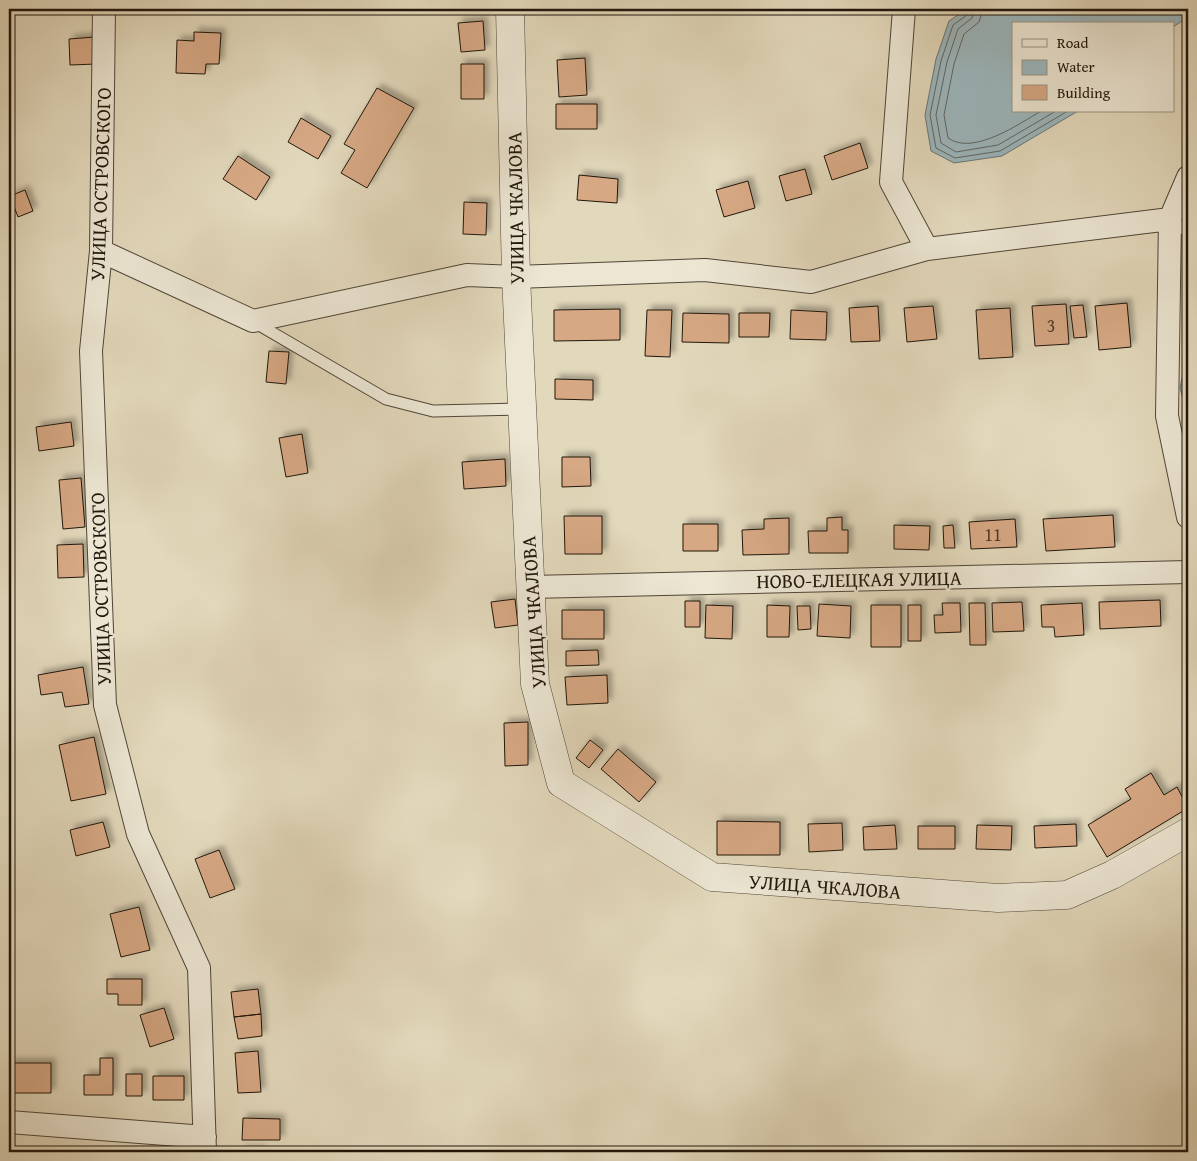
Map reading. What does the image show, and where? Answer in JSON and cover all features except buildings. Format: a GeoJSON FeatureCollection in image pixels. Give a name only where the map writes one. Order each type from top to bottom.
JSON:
{"type":"FeatureCollection","features":[{"type":"Feature","properties":{"kind":"street","name":"УЛИЦА ОСТРОВСКОГО"},"geometry":{"type":"LineString","coordinates":[[104,9],[101,251],[91,351],[105,705],[138,834],[199,968],[205,1145]]}},
{"type":"Feature","properties":{"kind":"street","name":"УЛИЦА ЧКАЛОВА"},"geometry":{"type":"LineString","coordinates":[[510,9],[516,277],[535,684],[561,783],[712,877],[998,898],[1067,894],[1112,875],[1188,832]]}},
{"type":"Feature","properties":{"kind":"street"},"geometry":{"type":"LineString","coordinates":[[904,9],[891,182],[927,249]]}},
{"type":"Feature","properties":{"kind":"street"},"geometry":{"type":"LineString","coordinates":[[1188,178],[1170,219],[1167,416],[1188,517]]}},
{"type":"Feature","properties":{"kind":"street"},"geometry":{"type":"LineString","coordinates":[[101,251],[253,321],[467,275],[516,277],[705,270],[811,282],[927,249],[1170,219]]}},
{"type":"Feature","properties":{"kind":"street","name":"НОВО-ЕЛЕЦКАЯ УЛИЦА"},"geometry":{"type":"LineString","coordinates":[[530,587],[1188,572]]}},
{"type":"Feature","properties":{"kind":"street"},"geometry":{"type":"LineString","coordinates":[[9,1122],[205,1145]]}},
{"type":"Feature","properties":{"kind":"lane"},"geometry":{"type":"LineString","coordinates":[[1170,219],[1188,232]]}},
{"type":"Feature","properties":{"kind":"lane"},"geometry":{"type":"LineString","coordinates":[[253,321],[386,399],[433,411],[522,409]]}},
{"type":"Feature","properties":{"kind":"water"},"geometry":{"type":"Polygon","coordinates":[[[967,9],[1188,9],[1188,17],[1174,26],[1174,22],[1012,22],[1012,112],[1076,112],[1002,156],[954,163],[931,151],[925,115],[936,59],[949,21],[967,9]]]}},
{"type":"Feature","properties":{"kind":"water"},"geometry":{"type":"Polygon","coordinates":[[[1188,349],[1188,418],[1180,388],[1188,349]]]}}]}
